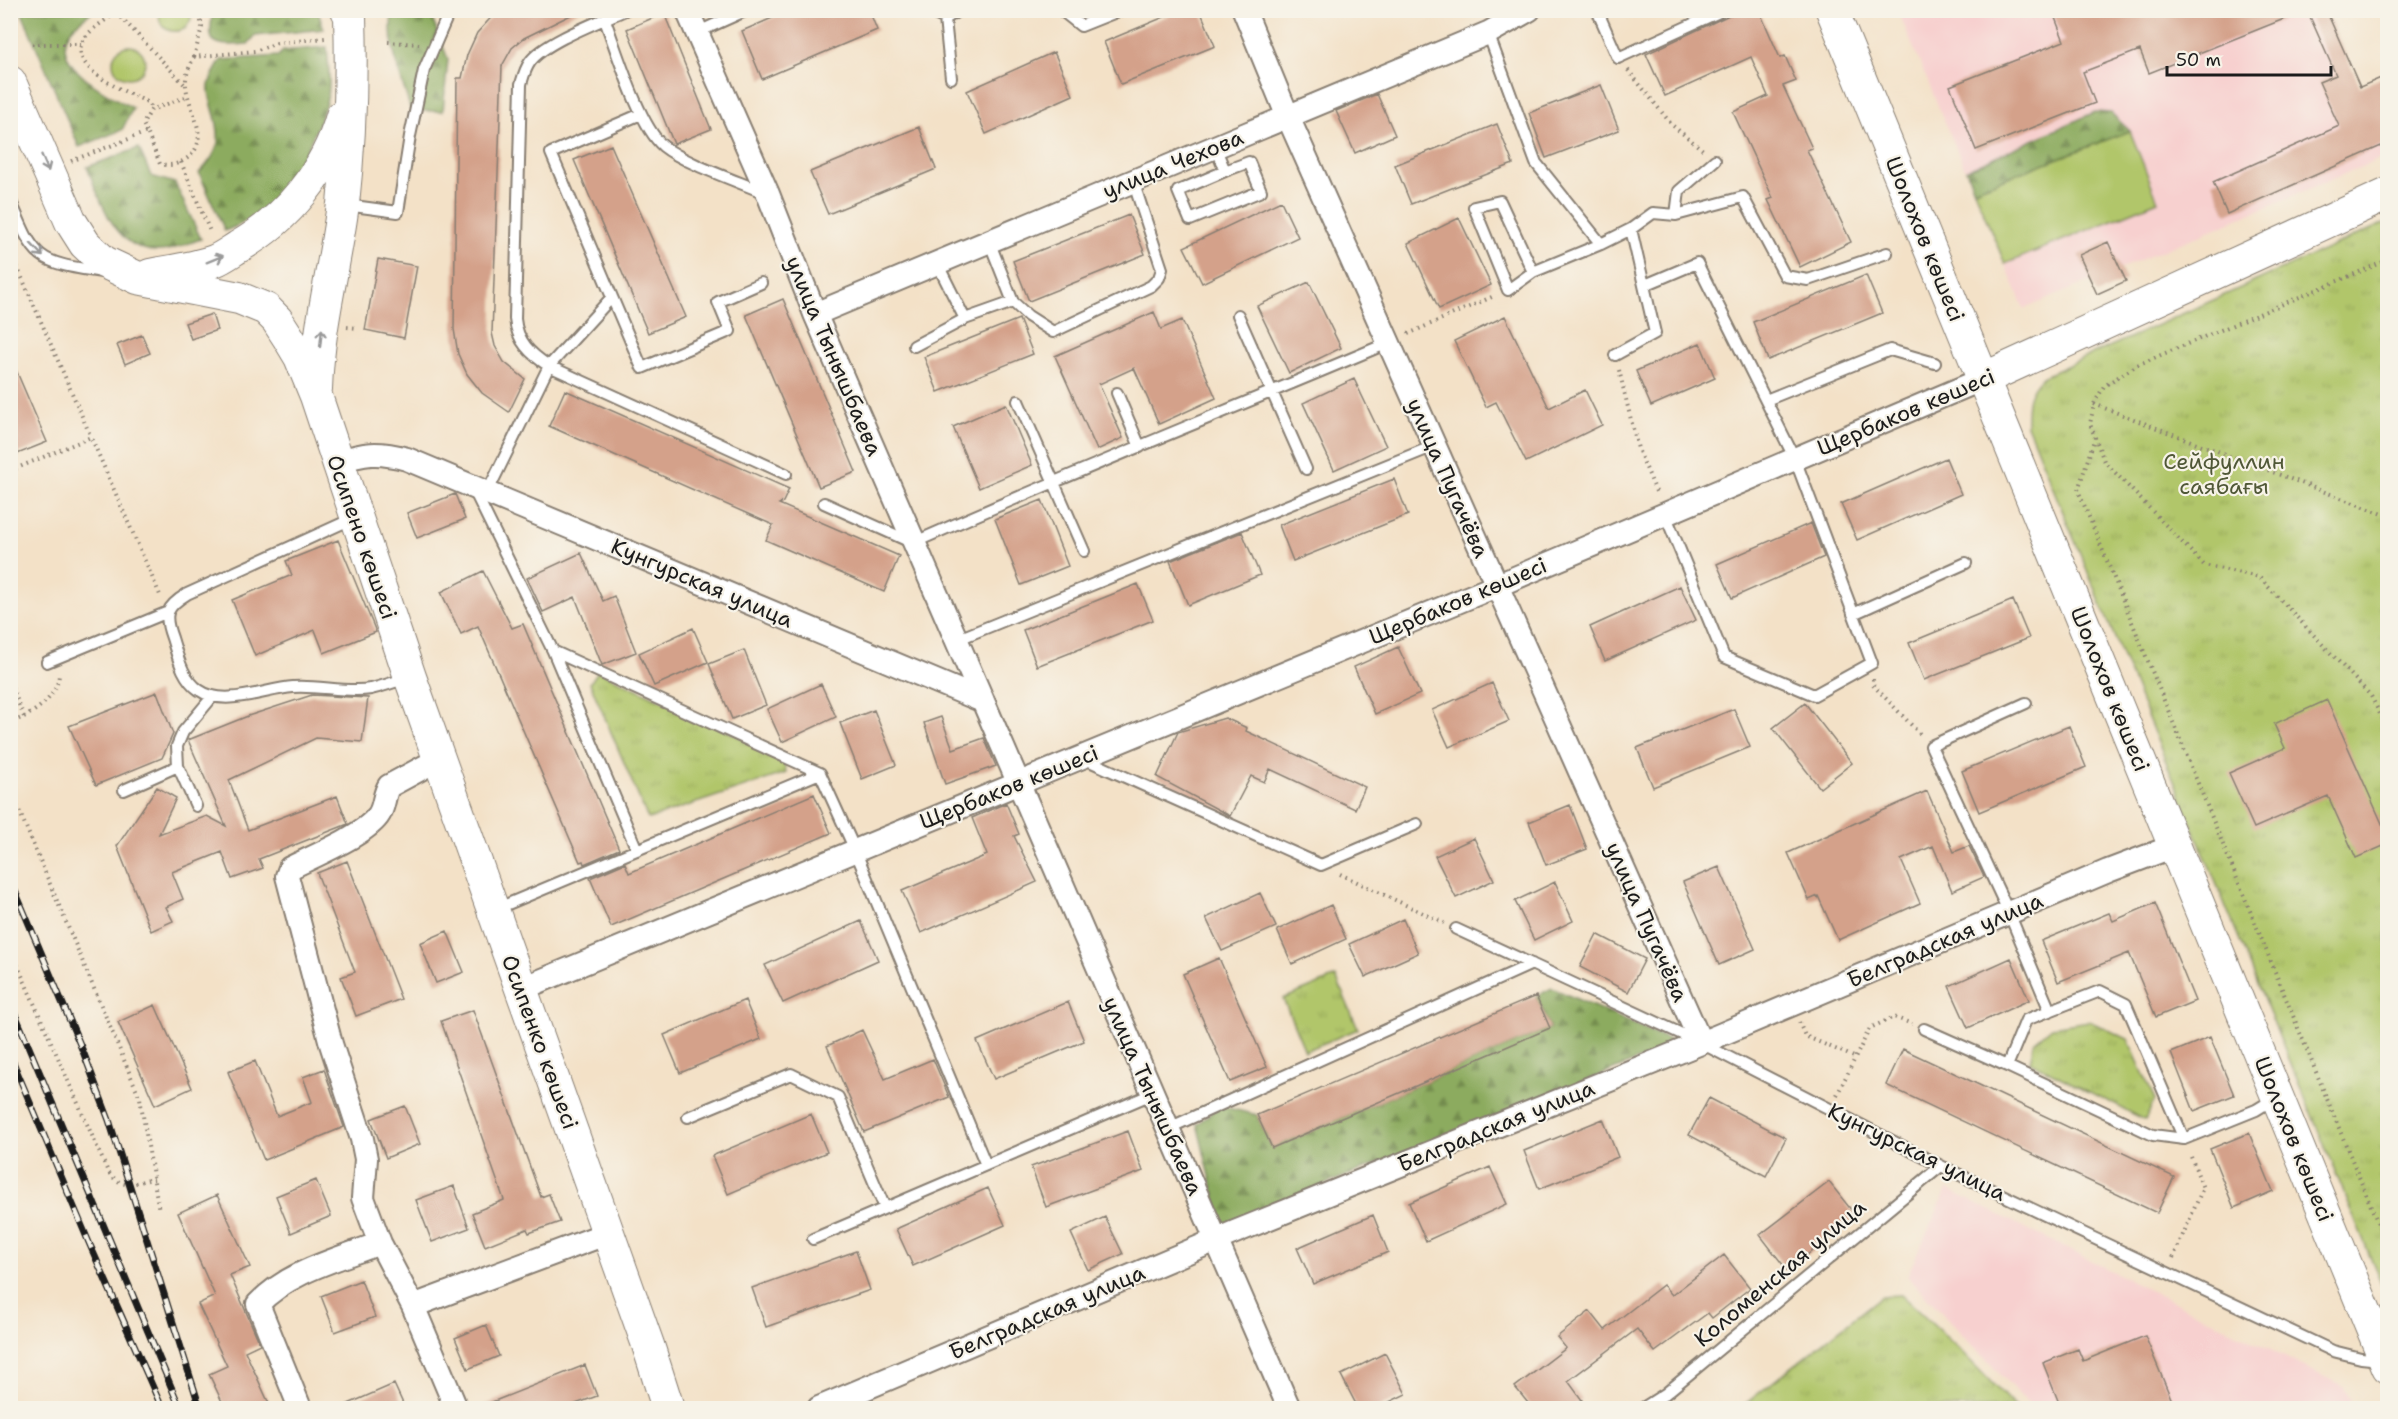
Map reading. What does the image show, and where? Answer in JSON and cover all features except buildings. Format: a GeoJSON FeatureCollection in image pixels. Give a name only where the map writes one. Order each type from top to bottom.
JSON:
{"type":"FeatureCollection","features":[{"type":"Feature","properties":{"kind":"main road"},"geometry":{"type":"LineString","coordinates":[[316,396],[322,324],[343,204],[352,80],[350,16],[347,10]]}},
{"type":"Feature","properties":{"kind":"main road"},"geometry":{"type":"LineString","coordinates":[[138,278],[215,260],[269,227],[288,209],[315,175],[338,131],[364,41],[370,10]]}},
{"type":"Feature","properties":{"kind":"main road","name":"Шолохов көшесі"},"geometry":{"type":"LineString","coordinates":[[1832,10],[2386,1364]]}},
{"type":"Feature","properties":{"kind":"main road","name":"Осипено көшесі"},"geometry":{"type":"LineString","coordinates":[[10,82],[71,222],[85,244],[104,261],[138,278],[239,298],[266,309],[277,320],[300,357],[316,396],[336,462],[410,677]]}},
{"type":"Feature","properties":{"kind":"main road","name":"Щербаков көшесі"},"geometry":{"type":"LineString","coordinates":[[1983,379],[2388,194]]}},
{"type":"Feature","properties":{"kind":"main road","name":"Осипенко көшесі"},"geometry":{"type":"LineString","coordinates":[[410,677],[668,1408]]}},
{"type":"Feature","properties":{"kind":"street","name":"улица Тынышбаева"},"geometry":{"type":"LineString","coordinates":[[687,10],[768,194],[815,314],[982,701]]}},
{"type":"Feature","properties":{"kind":"street","name":"улица Пугачёва"},"geometry":{"type":"LineString","coordinates":[[1244,10],[1288,117],[1701,1043]]}},
{"type":"Feature","properties":{"kind":"street","name":"улица Чехова"},"geometry":{"type":"LineString","coordinates":[[815,314],[1488,33],[1529,10]]}},
{"type":"Feature","properties":{"kind":"street","name":"Щербаков көшесі"},"geometry":{"type":"LineString","coordinates":[[521,989],[1496,586],[1983,379]]}},
{"type":"Feature","properties":{"kind":"street","name":"Кунгурская улица"},"geometry":{"type":"LineString","coordinates":[[336,462],[363,454],[386,453],[407,459],[982,701]]}},
{"type":"Feature","properties":{"kind":"street"},"geometry":{"type":"LineString","coordinates":[[982,701],[1016,783]]}},
{"type":"Feature","properties":{"kind":"street"},"geometry":{"type":"LineString","coordinates":[[439,759],[389,786],[381,812],[376,819],[352,836],[290,868],[287,876],[331,1044],[362,1139],[366,1159],[363,1198],[380,1243],[413,1306],[456,1408]]}},
{"type":"Feature","properties":{"kind":"street","name":"улица Тынышбаева"},"geometry":{"type":"LineString","coordinates":[[1016,783],[1169,1128],[1289,1408]]}},
{"type":"Feature","properties":{"kind":"street","name":"Белградская улица"},"geometry":{"type":"LineString","coordinates":[[819,1408],[1216,1240],[1701,1043],[2108,871],[2174,846]]}},
{"type":"Feature","properties":{"kind":"street"},"geometry":{"type":"LineString","coordinates":[[413,1306],[608,1233]]}},
{"type":"Feature","properties":{"kind":"street"},"geometry":{"type":"LineString","coordinates":[[300,1408],[258,1304],[268,1293],[287,1280],[380,1243]]}},
{"type":"Feature","properties":{"kind":"lane"},"geometry":{"type":"LineString","coordinates":[[343,204],[398,212],[410,136],[424,70],[450,10]]}},
{"type":"Feature","properties":{"kind":"lane"},"geometry":{"type":"LineString","coordinates":[[625,10],[538,53],[530,63],[521,84],[516,328],[527,349],[549,366],[786,474]]}},
{"type":"Feature","properties":{"kind":"lane"},"geometry":{"type":"LineString","coordinates":[[696,33],[747,10]]}},
{"type":"Feature","properties":{"kind":"lane"},"geometry":{"type":"LineString","coordinates":[[926,10],[946,15],[959,10]]}},
{"type":"Feature","properties":{"kind":"lane"},"geometry":{"type":"LineString","coordinates":[[1061,10],[1081,27],[1121,10]]}},
{"type":"Feature","properties":{"kind":"lane"},"geometry":{"type":"LineString","coordinates":[[1597,10],[1618,58],[1718,13]]}},
{"type":"Feature","properties":{"kind":"lane"},"geometry":{"type":"LineString","coordinates":[[946,15],[951,78]]}},
{"type":"Feature","properties":{"kind":"lane"},"geometry":{"type":"LineString","coordinates":[[605,20],[641,114],[653,135],[677,155],[768,194]]}},
{"type":"Feature","properties":{"kind":"lane"},"geometry":{"type":"LineString","coordinates":[[1488,33],[1536,163],[1601,244]]}},
{"type":"Feature","properties":{"kind":"lane"},"geometry":{"type":"LineString","coordinates":[[641,114],[551,153],[642,368],[730,331],[718,302],[761,284]]}},
{"type":"Feature","properties":{"kind":"lane"},"geometry":{"type":"LineString","coordinates":[[1215,147],[1225,171]]}},
{"type":"Feature","properties":{"kind":"lane"},"geometry":{"type":"LineString","coordinates":[[1677,215],[1679,191],[1715,160]]}},
{"type":"Feature","properties":{"kind":"lane"},"geometry":{"type":"LineString","coordinates":[[1249,162],[1261,191],[1190,220],[1178,191],[1225,171],[1249,162]]}},
{"type":"Feature","properties":{"kind":"lane"},"geometry":{"type":"LineString","coordinates":[[989,241],[1013,302],[1028,316],[1053,332],[1156,282],[1161,273],[1161,263],[1133,180]]}},
{"type":"Feature","properties":{"kind":"lane"},"geometry":{"type":"LineString","coordinates":[[1533,272],[1500,201],[1474,207],[1508,290],[1533,272],[1601,244],[1631,229],[1653,213],[1677,215],[1743,197],[1785,276],[1808,280],[1887,253]]}},
{"type":"Feature","properties":{"kind":"lane"},"geometry":{"type":"LineString","coordinates":[[10,199],[29,242],[40,256],[51,262],[138,278]]}},
{"type":"Feature","properties":{"kind":"lane"},"geometry":{"type":"LineString","coordinates":[[1615,355],[1655,333],[1631,229]]}},
{"type":"Feature","properties":{"kind":"lane"},"geometry":{"type":"LineString","coordinates":[[937,263],[965,320]]}},
{"type":"Feature","properties":{"kind":"lane"},"geometry":{"type":"LineString","coordinates":[[1645,285],[1697,263],[1795,459],[1872,663],[1814,695],[1724,657],[1665,514]]}},
{"type":"Feature","properties":{"kind":"lane"},"geometry":{"type":"LineString","coordinates":[[612,297],[549,366],[480,490],[553,651],[637,850]]}},
{"type":"Feature","properties":{"kind":"lane"},"geometry":{"type":"LineString","coordinates":[[914,346],[965,320],[1013,302]]}},
{"type":"Feature","properties":{"kind":"lane"},"geometry":{"type":"LineString","coordinates":[[1238,315],[1306,469]]}},
{"type":"Feature","properties":{"kind":"lane"},"geometry":{"type":"LineString","coordinates":[[824,503],[914,543],[1054,481],[1388,343]]}},
{"type":"Feature","properties":{"kind":"lane"},"geometry":{"type":"LineString","coordinates":[[1766,400],[1890,350],[1935,363]]}},
{"type":"Feature","properties":{"kind":"lane"},"geometry":{"type":"LineString","coordinates":[[1117,393],[1140,447]]}},
{"type":"Feature","properties":{"kind":"lane"},"geometry":{"type":"LineString","coordinates":[[1018,401],[1084,551]]}},
{"type":"Feature","properties":{"kind":"lane"},"geometry":{"type":"LineString","coordinates":[[955,640],[1434,446]]}},
{"type":"Feature","properties":{"kind":"lane"},"geometry":{"type":"LineString","coordinates":[[355,517],[187,594],[174,602],[168,612],[166,622],[185,677],[200,691],[213,696],[230,697],[294,687],[370,689],[410,677]]}},
{"type":"Feature","properties":{"kind":"lane"},"geometry":{"type":"LineString","coordinates":[[1853,614],[1966,563]]}},
{"type":"Feature","properties":{"kind":"lane"},"geometry":{"type":"LineString","coordinates":[[47,662],[168,612]]}},
{"type":"Feature","properties":{"kind":"lane"},"geometry":{"type":"LineString","coordinates":[[553,651],[820,773],[855,850],[986,1165]]}},
{"type":"Feature","properties":{"kind":"lane"},"geometry":{"type":"LineString","coordinates":[[196,806],[178,766],[177,746],[183,732],[213,696]]}},
{"type":"Feature","properties":{"kind":"lane"},"geometry":{"type":"LineString","coordinates":[[2026,704],[1931,746],[2008,913],[2050,1011]]}},
{"type":"Feature","properties":{"kind":"lane"},"geometry":{"type":"LineString","coordinates":[[1082,757],[1321,865],[1417,824]]}},
{"type":"Feature","properties":{"kind":"lane"},"geometry":{"type":"LineString","coordinates":[[124,790],[178,766]]}},
{"type":"Feature","properties":{"kind":"lane"},"geometry":{"type":"LineString","coordinates":[[493,910],[820,773]]}},
{"type":"Feature","properties":{"kind":"lane","name":"Кунгурская улица"},"geometry":{"type":"LineString","coordinates":[[1456,929],[1701,1043],[1941,1166],[2333,1351],[2386,1364]]}},
{"type":"Feature","properties":{"kind":"lane"},"geometry":{"type":"LineString","coordinates":[[1169,1128],[1532,964]]}},
{"type":"Feature","properties":{"kind":"lane"},"geometry":{"type":"LineString","coordinates":[[2007,1066],[2026,1020],[2100,991],[2126,1004],[2184,1139]]}},
{"type":"Feature","properties":{"kind":"lane"},"geometry":{"type":"LineString","coordinates":[[1924,1029],[2153,1135],[2184,1139],[2256,1110],[2277,1097]]}},
{"type":"Feature","properties":{"kind":"lane"},"geometry":{"type":"LineString","coordinates":[[688,1117],[791,1074],[838,1097],[885,1208]]}},
{"type":"Feature","properties":{"kind":"lane"},"geometry":{"type":"LineString","coordinates":[[813,1239],[1152,1094]]}},
{"type":"Feature","properties":{"kind":"lane","name":"Коломенская улица"},"geometry":{"type":"LineString","coordinates":[[1643,1408],[1665,1394],[1941,1166]]}},
{"type":"Feature","properties":{"kind":"path"},"geometry":{"type":"LineString","coordinates":[[110,10],[112,16]]}},
{"type":"Feature","properties":{"kind":"path"},"geometry":{"type":"LineString","coordinates":[[188,96],[151,110],[143,124],[160,164],[171,166],[180,162],[193,154],[199,143],[199,132],[186,85],[202,27],[199,10]]}},
{"type":"Feature","properties":{"kind":"path"},"geometry":{"type":"LineString","coordinates":[[151,110],[149,103],[95,74],[82,60],[81,44],[86,36],[112,16],[119,12],[186,85]]}},
{"type":"Feature","properties":{"kind":"path"},"geometry":{"type":"LineString","coordinates":[[194,57],[255,51],[277,43],[326,38]]}},
{"type":"Feature","properties":{"kind":"path"},"geometry":{"type":"LineString","coordinates":[[388,42],[435,45]]}},
{"type":"Feature","properties":{"kind":"path"},"geometry":{"type":"LineString","coordinates":[[32,44],[81,44]]}},
{"type":"Feature","properties":{"kind":"path"},"geometry":{"type":"LineString","coordinates":[[1618,58],[1672,125],[1715,160]]}},
{"type":"Feature","properties":{"kind":"path"},"geometry":{"type":"LineString","coordinates":[[68,162],[147,132]]}},
{"type":"Feature","properties":{"kind":"path"},"geometry":{"type":"LineString","coordinates":[[180,162],[212,235]]}},
{"type":"Feature","properties":{"kind":"path"},"geometry":{"type":"LineString","coordinates":[[10,250],[168,612]]}},
{"type":"Feature","properties":{"kind":"path"},"geometry":{"type":"LineString","coordinates":[[2388,260],[2136,364],[2104,386],[2094,404],[2090,424],[2104,461],[2204,565],[2259,577],[2371,696],[2388,730]]}},
{"type":"Feature","properties":{"kind":"path"},"geometry":{"type":"LineString","coordinates":[[1388,343],[1508,290]]}},
{"type":"Feature","properties":{"kind":"path"},"geometry":{"type":"LineString","coordinates":[[1615,355],[1638,449],[1665,514]]}},
{"type":"Feature","properties":{"kind":"path"},"geometry":{"type":"LineString","coordinates":[[2094,404],[2388,516]]}},
{"type":"Feature","properties":{"kind":"path"},"geometry":{"type":"LineString","coordinates":[[10,471],[91,437]]}},
{"type":"Feature","properties":{"kind":"path"},"geometry":{"type":"LineString","coordinates":[[2095,437],[2078,490],[2388,1248]]}},
{"type":"Feature","properties":{"kind":"path"},"geometry":{"type":"LineString","coordinates":[[10,723],[35,711],[57,688],[59,657]]}},
{"type":"Feature","properties":{"kind":"path"},"geometry":{"type":"LineString","coordinates":[[1872,663],[1873,685],[1931,746]]}},
{"type":"Feature","properties":{"kind":"path"},"geometry":{"type":"LineString","coordinates":[[10,682],[24,717]]}},
{"type":"Feature","properties":{"kind":"path"},"geometry":{"type":"LineString","coordinates":[[10,789],[140,1098],[159,1211]]}},
{"type":"Feature","properties":{"kind":"path"},"geometry":{"type":"LineString","coordinates":[[1321,865],[1456,929]]}},
{"type":"Feature","properties":{"kind":"path"},"geometry":{"type":"LineString","coordinates":[[10,948],[108,1172],[123,1184],[130,1185],[154,1179]]}},
{"type":"Feature","properties":{"kind":"path"},"geometry":{"type":"LineString","coordinates":[[1792,1004],[1805,1036],[1854,1057]]}},
{"type":"Feature","properties":{"kind":"path"},"geometry":{"type":"LineString","coordinates":[[1831,1109],[1854,1057],[1870,1028],[1894,1017],[1924,1029]]}},
{"type":"Feature","properties":{"kind":"path"},"geometry":{"type":"LineString","coordinates":[[2167,1273],[2203,1188],[2184,1139]]}},
{"type":"Feature","properties":{"kind":"shaded area"},"geometry":{"type":"Polygon","coordinates":[[[1898,11],[2323,11],[2385,157],[2024,309],[1898,11]]]}},
{"type":"Feature","properties":{"kind":"shaded area"},"geometry":{"type":"Polygon","coordinates":[[[1947,1189],[2343,1386],[2354,1408],[2032,1408],[1907,1276],[1947,1189]]]}},
{"type":"Feature","properties":{"kind":"green space"},"geometry":{"type":"Polygon","coordinates":[[[160,10],[190,11],[191,19],[186,28],[170,31],[160,22],[160,10]]]}},
{"type":"Feature","properties":{"kind":"green space"},"geometry":{"type":"Polygon","coordinates":[[[21,11],[93,11],[72,29],[67,37],[65,48],[69,60],[87,80],[133,108],[122,130],[79,147],[21,11]]]}},
{"type":"Feature","properties":{"kind":"green space"},"geometry":{"type":"Polygon","coordinates":[[[212,11],[318,11],[324,29],[255,36],[248,44],[221,44],[213,40],[211,36],[212,11]]]}},
{"type":"Feature","properties":{"kind":"green space"},"geometry":{"type":"Polygon","coordinates":[[[393,11],[435,11],[431,16],[448,59],[443,111],[411,111],[393,47],[391,22],[393,11]]]}},
{"type":"Feature","properties":{"kind":"green space"},"geometry":{"type":"Polygon","coordinates":[[[129,46],[141,50],[145,62],[141,74],[129,78],[117,74],[113,62],[117,50],[129,46]]]}},
{"type":"Feature","properties":{"kind":"green space"},"geometry":{"type":"Polygon","coordinates":[[[327,47],[329,88],[327,101],[298,168],[280,194],[269,205],[242,224],[225,231],[199,173],[212,158],[218,144],[218,128],[209,92],[210,83],[221,60],[278,56],[283,51],[327,47]]]}},
{"type":"Feature","properties":{"kind":"green space"},"geometry":{"type":"Polygon","coordinates":[[[2095,112],[2111,113],[2130,131],[1974,190],[1966,170],[2095,112]]]}},
{"type":"Feature","properties":{"kind":"green space"},"geometry":{"type":"Polygon","coordinates":[[[2130,131],[2158,201],[2005,264],[1974,190],[2130,131]]]}},
{"type":"Feature","properties":{"kind":"green space"},"geometry":{"type":"Polygon","coordinates":[[[139,148],[151,176],[175,183],[201,239],[168,250],[156,251],[129,242],[111,221],[87,167],[139,148]]]}},
{"type":"Feature","properties":{"kind":"green space","name":"Сейфуллин саябағы"},"geometry":{"type":"Polygon","coordinates":[[[2387,222],[2387,1297],[2027,425],[2027,418],[2030,394],[2042,377],[2387,222]]]}},
{"type":"Feature","properties":{"kind":"green space"},"geometry":{"type":"Polygon","coordinates":[[[598,671],[783,757],[786,773],[648,819],[590,683],[598,671]]]}},
{"type":"Feature","properties":{"kind":"green space"},"geometry":{"type":"Polygon","coordinates":[[[1336,977],[1358,1029],[1305,1051],[1283,999],[1336,977]]]}},
{"type":"Feature","properties":{"kind":"green space"},"geometry":{"type":"Polygon","coordinates":[[[1552,988],[1679,1044],[1222,1225],[1197,1124],[1220,1106],[1257,1115],[1272,1148],[1550,1028],[1536,996],[1552,988]]]}},
{"type":"Feature","properties":{"kind":"green space"},"geometry":{"type":"Polygon","coordinates":[[[2089,1021],[2128,1039],[2155,1100],[2145,1120],[2030,1062],[2034,1042],[2052,1027],[2089,1021]]]}},
{"type":"Feature","properties":{"kind":"green space"},"geometry":{"type":"Polygon","coordinates":[[[1901,1295],[1957,1347],[2016,1408],[1740,1408],[1882,1296],[1901,1295]]]}},
{"type":"Feature","properties":{"kind":"railway"},"geometry":{"type":"LineString","coordinates":[[10,879],[84,1054],[109,1120],[200,1408]]}},
{"type":"Feature","properties":{"kind":"railway"},"geometry":{"type":"LineString","coordinates":[[10,1002],[180,1408]]}},
{"type":"Feature","properties":{"kind":"railway"},"geometry":{"type":"LineString","coordinates":[[10,1055],[162,1408]]}}]}
